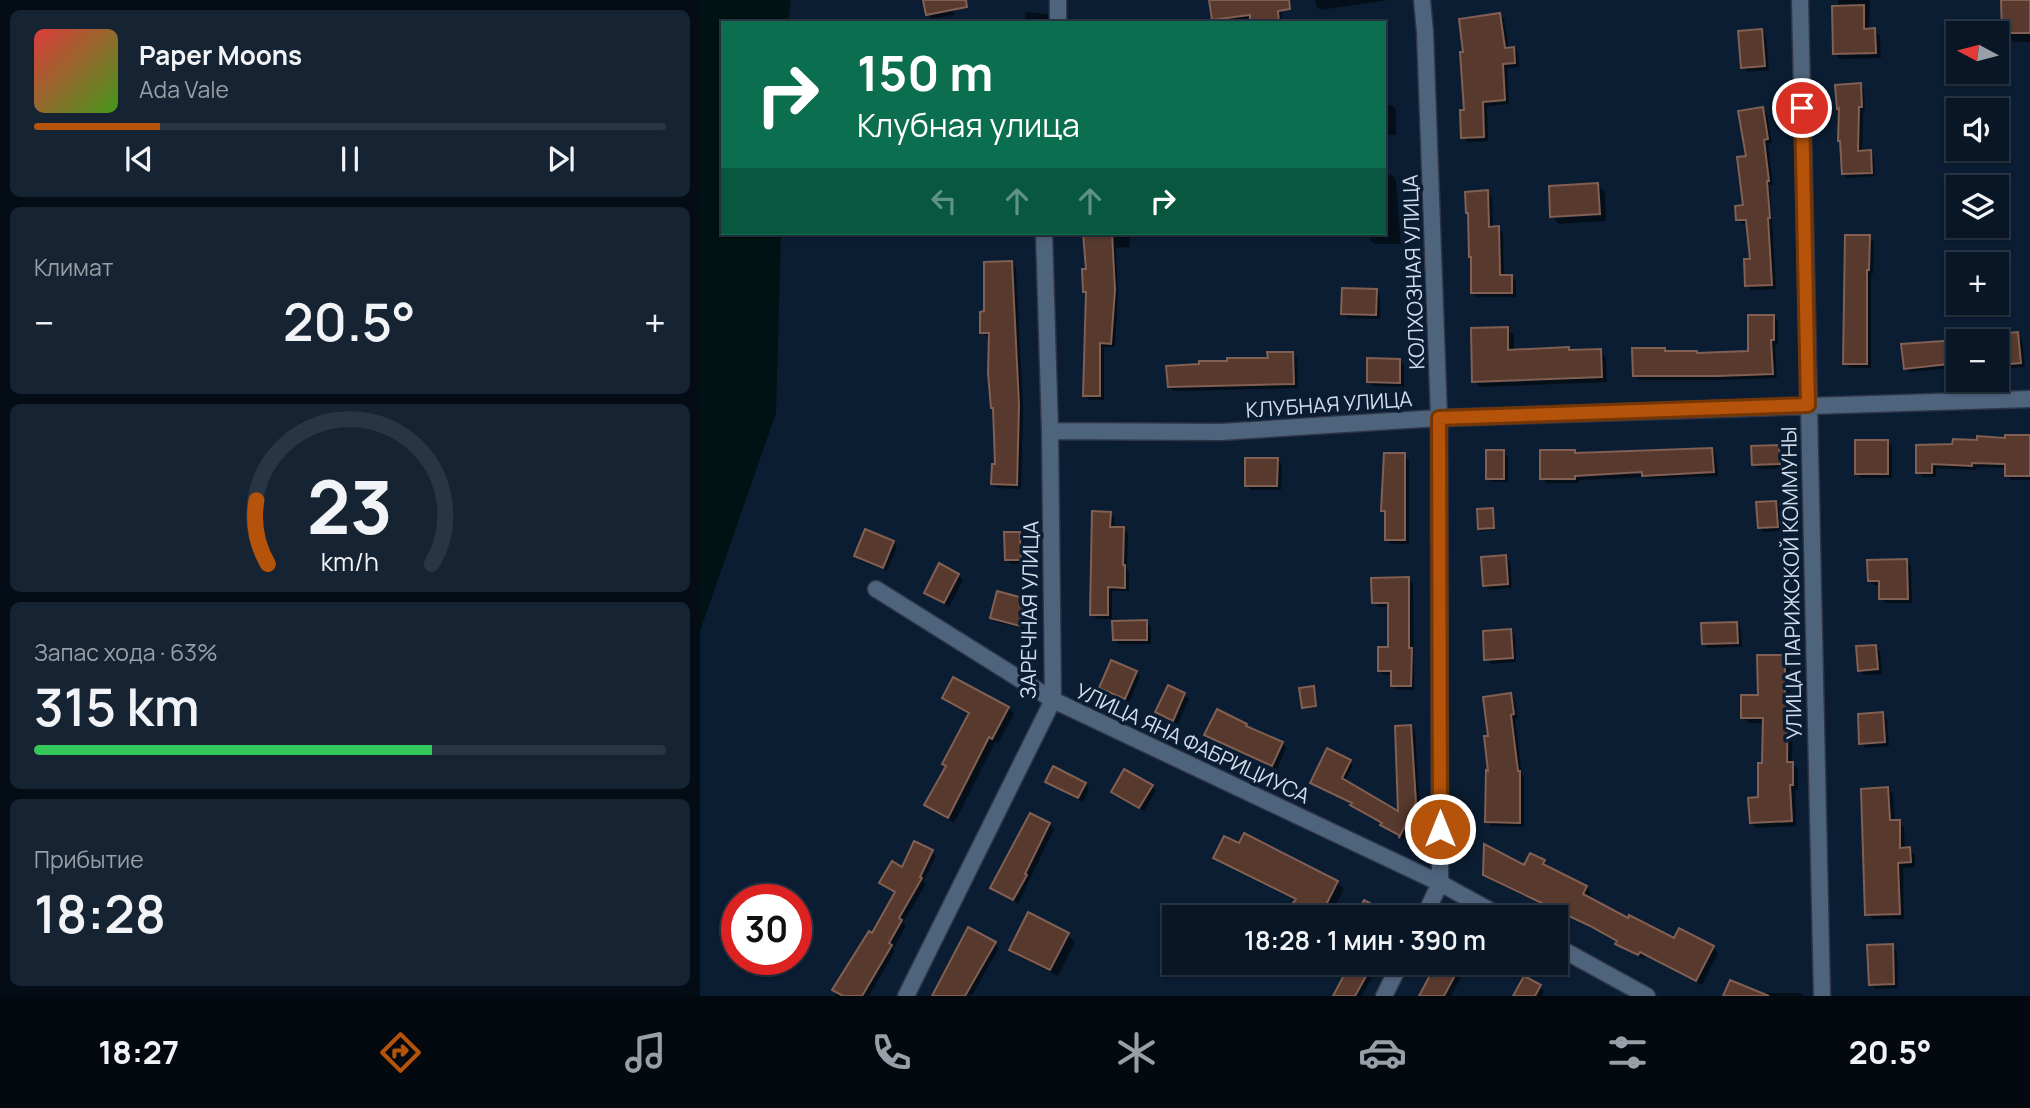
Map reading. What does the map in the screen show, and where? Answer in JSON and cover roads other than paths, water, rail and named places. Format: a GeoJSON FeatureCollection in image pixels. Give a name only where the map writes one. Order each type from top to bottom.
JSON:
{"type":"FeatureCollection","features":[{"type":"Feature","properties":{"kind":"street"},"geometry":{"type":"LineString","coordinates":[[1058,0],[1058,21]]}},
{"type":"Feature","properties":{"kind":"street","name":"КОЛХОЗНАЯ УЛИЦА"},"geometry":{"type":"LineString","coordinates":[[1422,0],[1439,418],[1440,883],[1429,905]]}},
{"type":"Feature","properties":{"kind":"street","name":"УЛИЦА ПАРИЖСКОЙ КОММУНЫ"},"geometry":{"type":"LineString","coordinates":[[1800,0],[1822,996]]}},
{"type":"Feature","properties":{"kind":"street","name":"ЗАРЕЧНАЯ УЛИЦА"},"geometry":{"type":"LineString","coordinates":[[906,996],[1053,701],[1050,431],[1044,235]]}},
{"type":"Feature","properties":{"kind":"street","name":"КЛУБНАЯ УЛИЦА"},"geometry":{"type":"LineString","coordinates":[[1050,431],[1221,432],[1439,418],[2030,399]]}},
{"type":"Feature","properties":{"kind":"street","name":"УЛИЦА ЯНА ФАБРИЦИУСА"},"geometry":{"type":"LineString","coordinates":[[876,589],[1053,701],[1440,883],[1480,905]]}},
{"type":"Feature","properties":{"kind":"street"},"geometry":{"type":"LineString","coordinates":[[1568,953],[1647,996]]}},
{"type":"Feature","properties":{"kind":"street"},"geometry":{"type":"LineString","coordinates":[[1384,996],[1394,975]]}}]}
